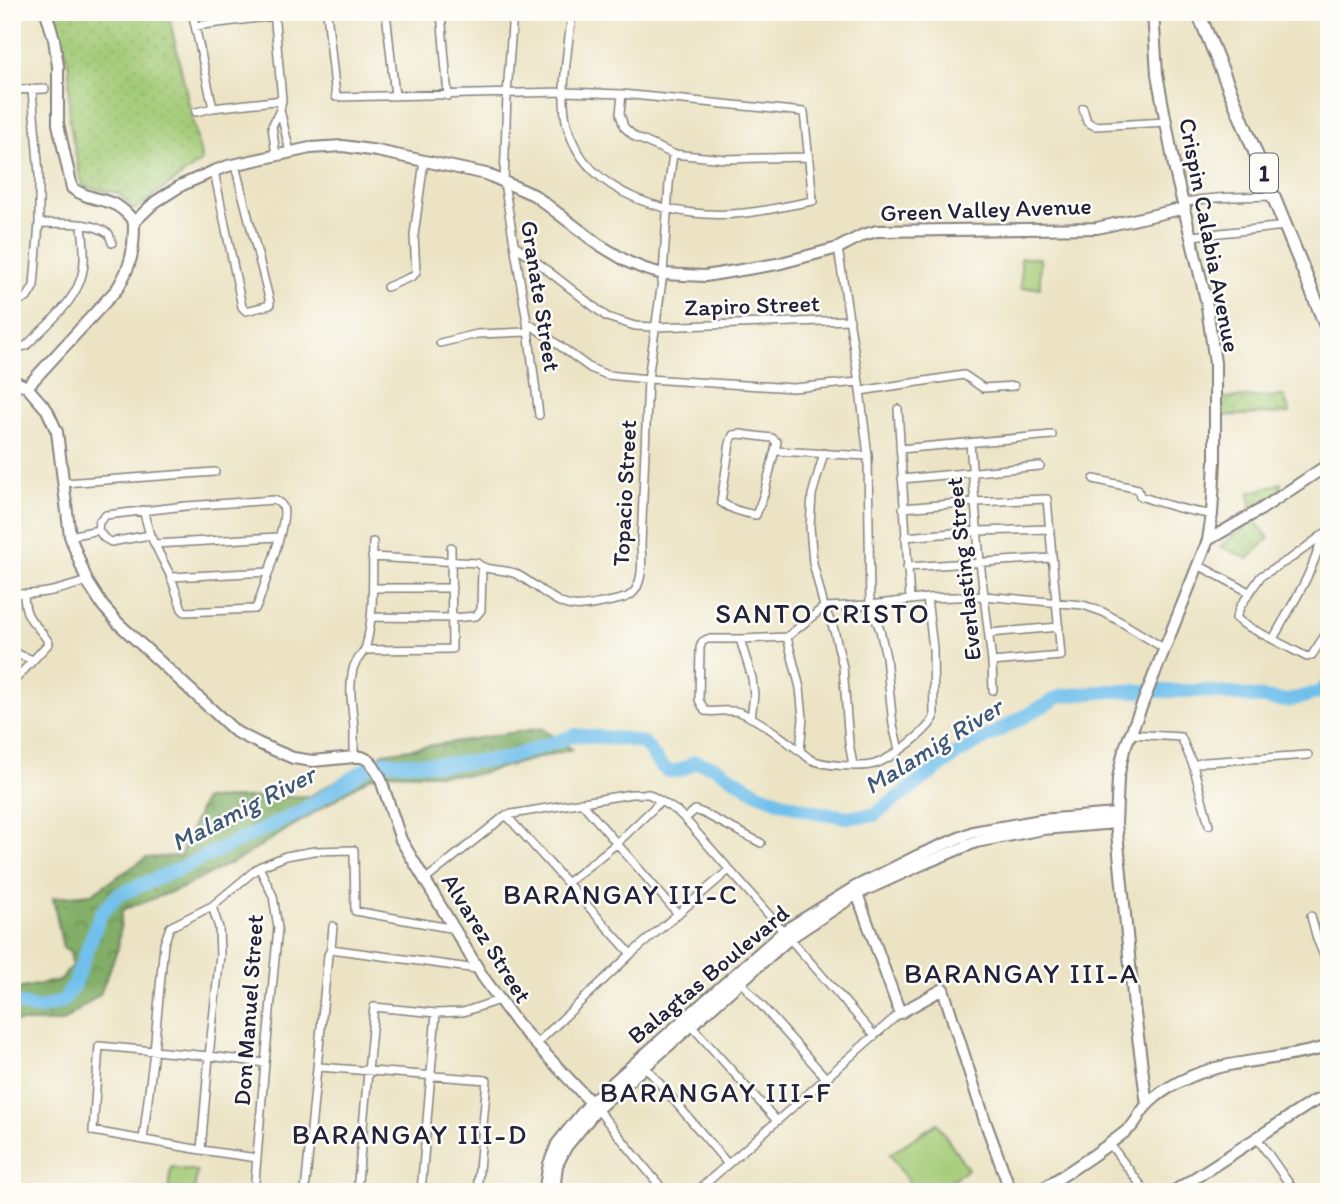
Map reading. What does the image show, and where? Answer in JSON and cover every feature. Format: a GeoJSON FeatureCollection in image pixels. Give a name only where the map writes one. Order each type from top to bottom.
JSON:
{"type":"FeatureCollection","features":[{"type":"Feature","properties":{"kind":"main road","name":"1"},"geometry":{"type":"LineString","coordinates":[[1198,12],[1329,333]]}},
{"type":"Feature","properties":{"kind":"street"},"geometry":{"type":"LineString","coordinates":[[27,387],[117,289],[127,274],[132,257],[134,222],[118,205],[80,195],[72,188],[58,124],[58,66],[46,12]]}},
{"type":"Feature","properties":{"kind":"street"},"geometry":{"type":"LineString","coordinates":[[192,12],[213,108]]}},
{"type":"Feature","properties":{"kind":"street"},"geometry":{"type":"LineString","coordinates":[[327,12],[336,97],[564,92],[622,94],[804,112],[813,201],[742,214],[667,210],[622,192],[602,179],[581,157],[567,124],[564,92],[572,12]]}},
{"type":"Feature","properties":{"kind":"street"},"geometry":{"type":"LineString","coordinates":[[386,12],[395,96]]}},
{"type":"Feature","properties":{"kind":"street"},"geometry":{"type":"LineString","coordinates":[[441,12],[448,96]]}},
{"type":"Feature","properties":{"kind":"street","name":"Granate Street"},"geometry":{"type":"LineString","coordinates":[[513,12],[504,183],[529,332],[539,415]]}},
{"type":"Feature","properties":{"kind":"street","name":"Crispin Calabia Avenue"},"geometry":{"type":"LineString","coordinates":[[1147,1105],[1139,1052],[1116,819],[1118,778],[1130,734],[1208,540],[1212,514],[1215,429],[1215,363],[1206,300],[1175,171],[1157,74],[1153,12]]}},
{"type":"Feature","properties":{"kind":"street"},"geometry":{"type":"LineString","coordinates":[[195,26],[233,16],[274,14],[282,100],[272,126],[276,155]]}},
{"type":"Feature","properties":{"kind":"street"},"geometry":{"type":"LineString","coordinates":[[12,90],[45,89]]}},
{"type":"Feature","properties":{"kind":"street"},"geometry":{"type":"LineString","coordinates":[[12,299],[27,298],[34,286],[39,223],[39,174],[32,90]]}},
{"type":"Feature","properties":{"kind":"street"},"geometry":{"type":"LineString","coordinates":[[622,94],[620,114],[624,127],[635,137],[673,155],[725,159],[807,157]]}},
{"type":"Feature","properties":{"kind":"street"},"geometry":{"type":"LineString","coordinates":[[196,112],[282,100]]}},
{"type":"Feature","properties":{"kind":"street"},"geometry":{"type":"LineString","coordinates":[[1083,108],[1087,122],[1095,126],[1166,122]]}},
{"type":"Feature","properties":{"kind":"street"},"geometry":{"type":"LineString","coordinates":[[280,110],[290,152]]}},
{"type":"Feature","properties":{"kind":"street","name":"Green Valley Avenue"},"geometry":{"type":"LineString","coordinates":[[134,222],[155,202],[182,185],[214,171],[310,148],[343,146],[486,174],[534,195],[598,244],[628,262],[663,274],[705,276],[777,264],[838,248],[877,231],[1097,228],[1184,205]]}},
{"type":"Feature","properties":{"kind":"street","name":"Topacio Street"},"geometry":{"type":"LineString","coordinates":[[482,568],[507,570],[517,574],[564,604],[575,607],[629,596],[636,588],[643,568],[641,545],[648,379],[663,274],[673,155]]}},
{"type":"Feature","properties":{"kind":"street"},"geometry":{"type":"LineString","coordinates":[[387,288],[416,272],[414,235],[424,161]]}},
{"type":"Feature","properties":{"kind":"street"},"geometry":{"type":"LineString","coordinates":[[214,171],[242,307],[246,311],[266,307],[270,302],[235,165]]}},
{"type":"Feature","properties":{"kind":"street"},"geometry":{"type":"LineString","coordinates":[[1184,205],[1199,199],[1274,196]]}},
{"type":"Feature","properties":{"kind":"street"},"geometry":{"type":"LineString","coordinates":[[39,223],[93,225],[110,234],[112,243]]}},
{"type":"Feature","properties":{"kind":"street"},"geometry":{"type":"LineString","coordinates":[[12,346],[26,346],[75,293],[84,268],[82,225]]}},
{"type":"Feature","properties":{"kind":"street"},"geometry":{"type":"LineString","coordinates":[[1192,236],[1286,226]]}},
{"type":"Feature","properties":{"kind":"street","name":"Zapiro Street"},"geometry":{"type":"LineString","coordinates":[[514,244],[607,317],[635,326],[850,320]]}},
{"type":"Feature","properties":{"kind":"street"},"geometry":{"type":"LineString","coordinates":[[838,248],[868,456],[870,605],[880,629],[886,657],[893,725],[899,750]]}},
{"type":"Feature","properties":{"kind":"street"},"geometry":{"type":"LineString","coordinates":[[527,322],[590,368],[607,375],[793,388],[859,387],[964,375],[983,388],[1013,386]]}},
{"type":"Feature","properties":{"kind":"street"},"geometry":{"type":"LineString","coordinates":[[440,343],[477,334],[529,332]]}},
{"type":"Feature","properties":{"kind":"street"},"geometry":{"type":"LineString","coordinates":[[12,380],[27,387],[47,410],[57,432],[70,536],[87,581],[103,606],[236,732],[260,744],[293,758],[313,761],[358,757],[350,696],[353,669],[365,650],[371,617],[373,542]]}},
{"type":"Feature","properties":{"kind":"street"},"geometry":{"type":"LineString","coordinates":[[898,409],[909,600]]}},
{"type":"Feature","properties":{"kind":"street"},"geometry":{"type":"LineString","coordinates":[[740,433],[772,438],[776,442],[776,451],[756,515],[727,507],[721,502],[733,435],[740,433]]}},
{"type":"Feature","properties":{"kind":"street"},"geometry":{"type":"LineString","coordinates":[[900,449],[1052,435]]}},
{"type":"Feature","properties":{"kind":"street","name":"Everlasting Street"},"geometry":{"type":"LineString","coordinates":[[970,443],[993,690]]}},
{"type":"Feature","properties":{"kind":"street"},"geometry":{"type":"LineString","coordinates":[[776,451],[868,456]]}},
{"type":"Feature","properties":{"kind":"street"},"geometry":{"type":"LineString","coordinates":[[824,453],[812,495],[810,527],[813,563],[843,667],[853,765]]}},
{"type":"Feature","properties":{"kind":"street"},"geometry":{"type":"LineString","coordinates":[[1208,540],[1260,510],[1329,464]]}},
{"type":"Feature","properties":{"kind":"street"},"geometry":{"type":"LineString","coordinates":[[902,479],[1040,466]]}},
{"type":"Feature","properties":{"kind":"street"},"geometry":{"type":"LineString","coordinates":[[64,483],[215,472]]}},
{"type":"Feature","properties":{"kind":"street"},"geometry":{"type":"LineString","coordinates":[[1094,479],[1138,489],[1140,496],[1156,501],[1212,514]]}},
{"type":"Feature","properties":{"kind":"street"},"geometry":{"type":"LineString","coordinates":[[903,508],[1047,499],[1062,656],[992,662]]}},
{"type":"Feature","properties":{"kind":"street"},"geometry":{"type":"LineString","coordinates":[[143,510],[150,535],[185,612],[255,609],[279,537],[284,508],[274,500],[143,510],[106,515],[99,522],[98,530],[111,542],[150,535]]}},
{"type":"Feature","properties":{"kind":"street"},"geometry":{"type":"LineString","coordinates":[[905,537],[1050,529]]}},
{"type":"Feature","properties":{"kind":"street"},"geometry":{"type":"LineString","coordinates":[[70,536],[98,530]]}},
{"type":"Feature","properties":{"kind":"street"},"geometry":{"type":"LineString","coordinates":[[1329,530],[1293,557],[1261,576],[1240,607],[1236,618],[1307,657],[1312,655],[1329,629]]}},
{"type":"Feature","properties":{"kind":"street"},"geometry":{"type":"LineString","coordinates":[[1273,639],[1305,583],[1317,556],[1322,536]]}},
{"type":"Feature","properties":{"kind":"street"},"geometry":{"type":"LineString","coordinates":[[155,544],[279,537]]}},
{"type":"Feature","properties":{"kind":"street"},"geometry":{"type":"LineString","coordinates":[[365,650],[452,649],[451,547]]}},
{"type":"Feature","properties":{"kind":"street"},"geometry":{"type":"LineString","coordinates":[[371,617],[476,616],[481,610],[482,568],[477,563],[372,557]]}},
{"type":"Feature","properties":{"kind":"street"},"geometry":{"type":"LineString","coordinates":[[907,567],[1051,558]]}},
{"type":"Feature","properties":{"kind":"street"},"geometry":{"type":"LineString","coordinates":[[1198,565],[1249,592]]}},
{"type":"Feature","properties":{"kind":"street"},"geometry":{"type":"LineString","coordinates":[[171,577],[268,572]]}},
{"type":"Feature","properties":{"kind":"street"},"geometry":{"type":"LineString","coordinates":[[12,593],[24,595],[57,591],[87,581]]}},
{"type":"Feature","properties":{"kind":"street"},"geometry":{"type":"LineString","coordinates":[[373,588],[452,588]]}},
{"type":"Feature","properties":{"kind":"street"},"geometry":{"type":"LineString","coordinates":[[12,683],[48,643],[26,613],[24,595]]}},
{"type":"Feature","properties":{"kind":"street"},"geometry":{"type":"LineString","coordinates":[[927,598],[933,648],[934,718],[922,734],[883,761],[871,765],[830,765],[811,760],[741,712],[729,709],[705,711],[700,705],[702,642],[707,639],[787,637],[824,607],[927,598],[984,596],[1057,601],[1083,605],[1102,612],[1165,649]]}},
{"type":"Feature","properties":{"kind":"street"},"geometry":{"type":"LineString","coordinates":[[989,633],[1059,627]]}},
{"type":"Feature","properties":{"kind":"street"},"geometry":{"type":"LineString","coordinates":[[787,637],[800,688],[803,718],[800,751]]}},
{"type":"Feature","properties":{"kind":"street"},"geometry":{"type":"LineString","coordinates":[[740,639],[752,678],[754,695],[751,718]]}},
{"type":"Feature","properties":{"kind":"street"},"geometry":{"type":"LineString","coordinates":[[12,652],[33,660]]}},
{"type":"Feature","properties":{"kind":"street"},"geometry":{"type":"LineString","coordinates":[[1130,734],[1181,737],[1193,765],[1209,825]]}},
{"type":"Feature","properties":{"kind":"street"},"geometry":{"type":"LineString","coordinates":[[1193,765],[1308,755]]}},
{"type":"Feature","properties":{"kind":"street","name":"Alvarez Street"},"geometry":{"type":"LineString","coordinates":[[358,757],[370,761],[380,777],[401,840],[477,969],[535,1045],[594,1106],[665,1192]]}},
{"type":"Feature","properties":{"kind":"street"},"geometry":{"type":"LineString","coordinates":[[425,880],[506,815],[631,794],[649,794],[685,819],[874,1035]]}},
{"type":"Feature","properties":{"kind":"street"},"geometry":{"type":"LineString","coordinates":[[567,884],[616,844],[662,801]]}},
{"type":"Feature","properties":{"kind":"street"},"geometry":{"type":"LineString","coordinates":[[580,802],[678,914]]}},
{"type":"Feature","properties":{"kind":"street"},"geometry":{"type":"LineString","coordinates":[[685,819],[695,810],[761,843]]}},
{"type":"Feature","properties":{"kind":"street"},"geometry":{"type":"LineString","coordinates":[[506,815],[631,954]]}},
{"type":"Feature","properties":{"kind":"street","name":"Balagtas Boulevard"},"geometry":{"type":"LineString","coordinates":[[544,1192],[549,1164],[557,1144],[594,1106],[787,935],[856,890],[975,837],[1042,824],[1116,819]]}},
{"type":"Feature","properties":{"kind":"street"},"geometry":{"type":"LineString","coordinates":[[143,1140],[164,944],[170,927],[212,906],[259,867],[286,856],[314,851],[354,850],[355,911],[455,929]]}},
{"type":"Feature","properties":{"kind":"street","name":"Don Manuel Street"},"geometry":{"type":"LineString","coordinates":[[254,1192],[278,928],[273,896],[259,867]]}},
{"type":"Feature","properties":{"kind":"street"},"geometry":{"type":"LineString","coordinates":[[535,1045],[631,954],[729,870]]}},
{"type":"Feature","properties":{"kind":"street"},"geometry":{"type":"LineString","coordinates":[[856,890],[900,1013]]}},
{"type":"Feature","properties":{"kind":"street"},"geometry":{"type":"LineString","coordinates":[[201,1150],[220,955],[219,928],[212,906]]}},
{"type":"Feature","properties":{"kind":"street"},"geometry":{"type":"LineString","coordinates":[[1311,916],[1329,967]]}},
{"type":"Feature","properties":{"kind":"street"},"geometry":{"type":"LineString","coordinates":[[305,1192],[333,926]]}},
{"type":"Feature","properties":{"kind":"street"},"geometry":{"type":"LineString","coordinates":[[331,949],[477,969]]}},
{"type":"Feature","properties":{"kind":"street"},"geometry":{"type":"LineString","coordinates":[[737,978],[826,1078]]}},
{"type":"Feature","properties":{"kind":"street"},"geometry":{"type":"LineString","coordinates":[[696,1192],[900,1013],[943,989],[985,1121],[1011,1192]]}},
{"type":"Feature","properties":{"kind":"street"},"geometry":{"type":"LineString","coordinates":[[392,1192],[357,1190],[374,1007],[436,1013],[463,1012],[499,1000]]}},
{"type":"Feature","properties":{"kind":"street"},"geometry":{"type":"LineString","coordinates":[[421,1192],[436,1013]]}},
{"type":"Feature","properties":{"kind":"street"},"geometry":{"type":"LineString","coordinates":[[688,1022],[777,1121]]}},
{"type":"Feature","properties":{"kind":"street"},"geometry":{"type":"LineString","coordinates":[[257,1158],[93,1132],[99,1046],[265,1063]]}},
{"type":"Feature","properties":{"kind":"street"},"geometry":{"type":"LineString","coordinates":[[1038,1192],[1133,1125],[1147,1105],[1190,1077],[1221,1066],[1310,1053],[1329,1046]]}},
{"type":"Feature","properties":{"kind":"street"},"geometry":{"type":"LineString","coordinates":[[642,1063],[727,1163]]}},
{"type":"Feature","properties":{"kind":"street"},"geometry":{"type":"LineString","coordinates":[[318,1067],[487,1080],[477,1192]]}},
{"type":"Feature","properties":{"kind":"street"},"geometry":{"type":"LineString","coordinates":[[1173,1192],[1311,1103],[1329,1095]]}},
{"type":"Feature","properties":{"kind":"street","name":"Balagtas Boulevard"},"geometry":{"type":"LineString","coordinates":[[554,1192],[557,1166],[566,1147],[594,1106]]}},
{"type":"Feature","properties":{"kind":"street"},"geometry":{"type":"LineString","coordinates":[[1257,1138],[1295,1192]]}},
{"type":"Feature","properties":{"kind":"street"},"geometry":{"type":"LineString","coordinates":[[1109,1143],[1146,1192]]}},
{"type":"Feature","properties":{"kind":"green space"},"geometry":{"type":"Polygon","coordinates":[[[53,12],[168,12],[202,161],[134,210],[118,193],[84,187],[69,119],[69,67],[53,12]]]}},
{"type":"Feature","properties":{"kind":"green space"},"geometry":{"type":"Polygon","coordinates":[[[1021,258],[1040,258],[1040,288],[1021,288],[1021,258]]]}},
{"type":"Feature","properties":{"kind":"green space"},"geometry":{"type":"Polygon","coordinates":[[[1284,396],[1290,413],[1222,416],[1222,398],[1284,396]]]}},
{"type":"Feature","properties":{"kind":"green space"},"geometry":{"type":"Polygon","coordinates":[[[1281,483],[1281,491],[1252,509],[1249,493],[1281,483]]]}},
{"type":"Feature","properties":{"kind":"green space"},"geometry":{"type":"Polygon","coordinates":[[[1254,520],[1269,538],[1248,559],[1220,546],[1254,520]]]}},
{"type":"Feature","properties":{"kind":"green space"},"geometry":{"type":"Polygon","coordinates":[[[541,728],[572,749],[473,775],[384,773],[369,778],[245,856],[182,888],[122,910],[118,948],[100,994],[62,1022],[12,1022],[12,990],[61,980],[72,965],[70,950],[63,948],[53,898],[91,894],[146,858],[180,856],[204,799],[310,796],[384,753],[541,728]]]}},
{"type":"Feature","properties":{"kind":"green space"},"geometry":{"type":"Polygon","coordinates":[[[937,1123],[968,1169],[934,1192],[915,1192],[890,1154],[937,1123]]]}},
{"type":"Feature","properties":{"kind":"green space"},"geometry":{"type":"Polygon","coordinates":[[[171,1167],[197,1171],[194,1192],[168,1192],[171,1167]]]}},
{"type":"Feature","properties":{"kind":"waterway","name":"Malamig River"},"geometry":{"type":"LineString","coordinates":[[12,1002],[38,1009],[63,1001],[74,985],[100,915],[118,895],[300,812],[376,762],[446,764],[505,759],[575,735],[624,739],[644,743],[660,764],[670,771],[677,771],[695,762],[713,766],[758,793],[784,803],[847,817],[874,815],[957,754],[1061,696],[1111,691],[1205,691],[1287,701],[1321,692],[1329,683]]}},
{"type":"Feature","properties":{"kind":"district","name":"SANTO CRISTO"},"geometry":{"type":"Point","coordinates":[823,613]}},
{"type":"Feature","properties":{"kind":"district","name":"BARANGAY III-C"},"geometry":{"type":"Point","coordinates":[621,894]}},
{"type":"Feature","properties":{"kind":"district","name":"BARANGAY III-A"},"geometry":{"type":"Point","coordinates":[1022,973]}},
{"type":"Feature","properties":{"kind":"district","name":"BARANGAY III-F"},"geometry":{"type":"Point","coordinates":[716,1092]}},
{"type":"Feature","properties":{"kind":"district","name":"BARANGAY III-D"},"geometry":{"type":"Point","coordinates":[410,1134]}}]}
